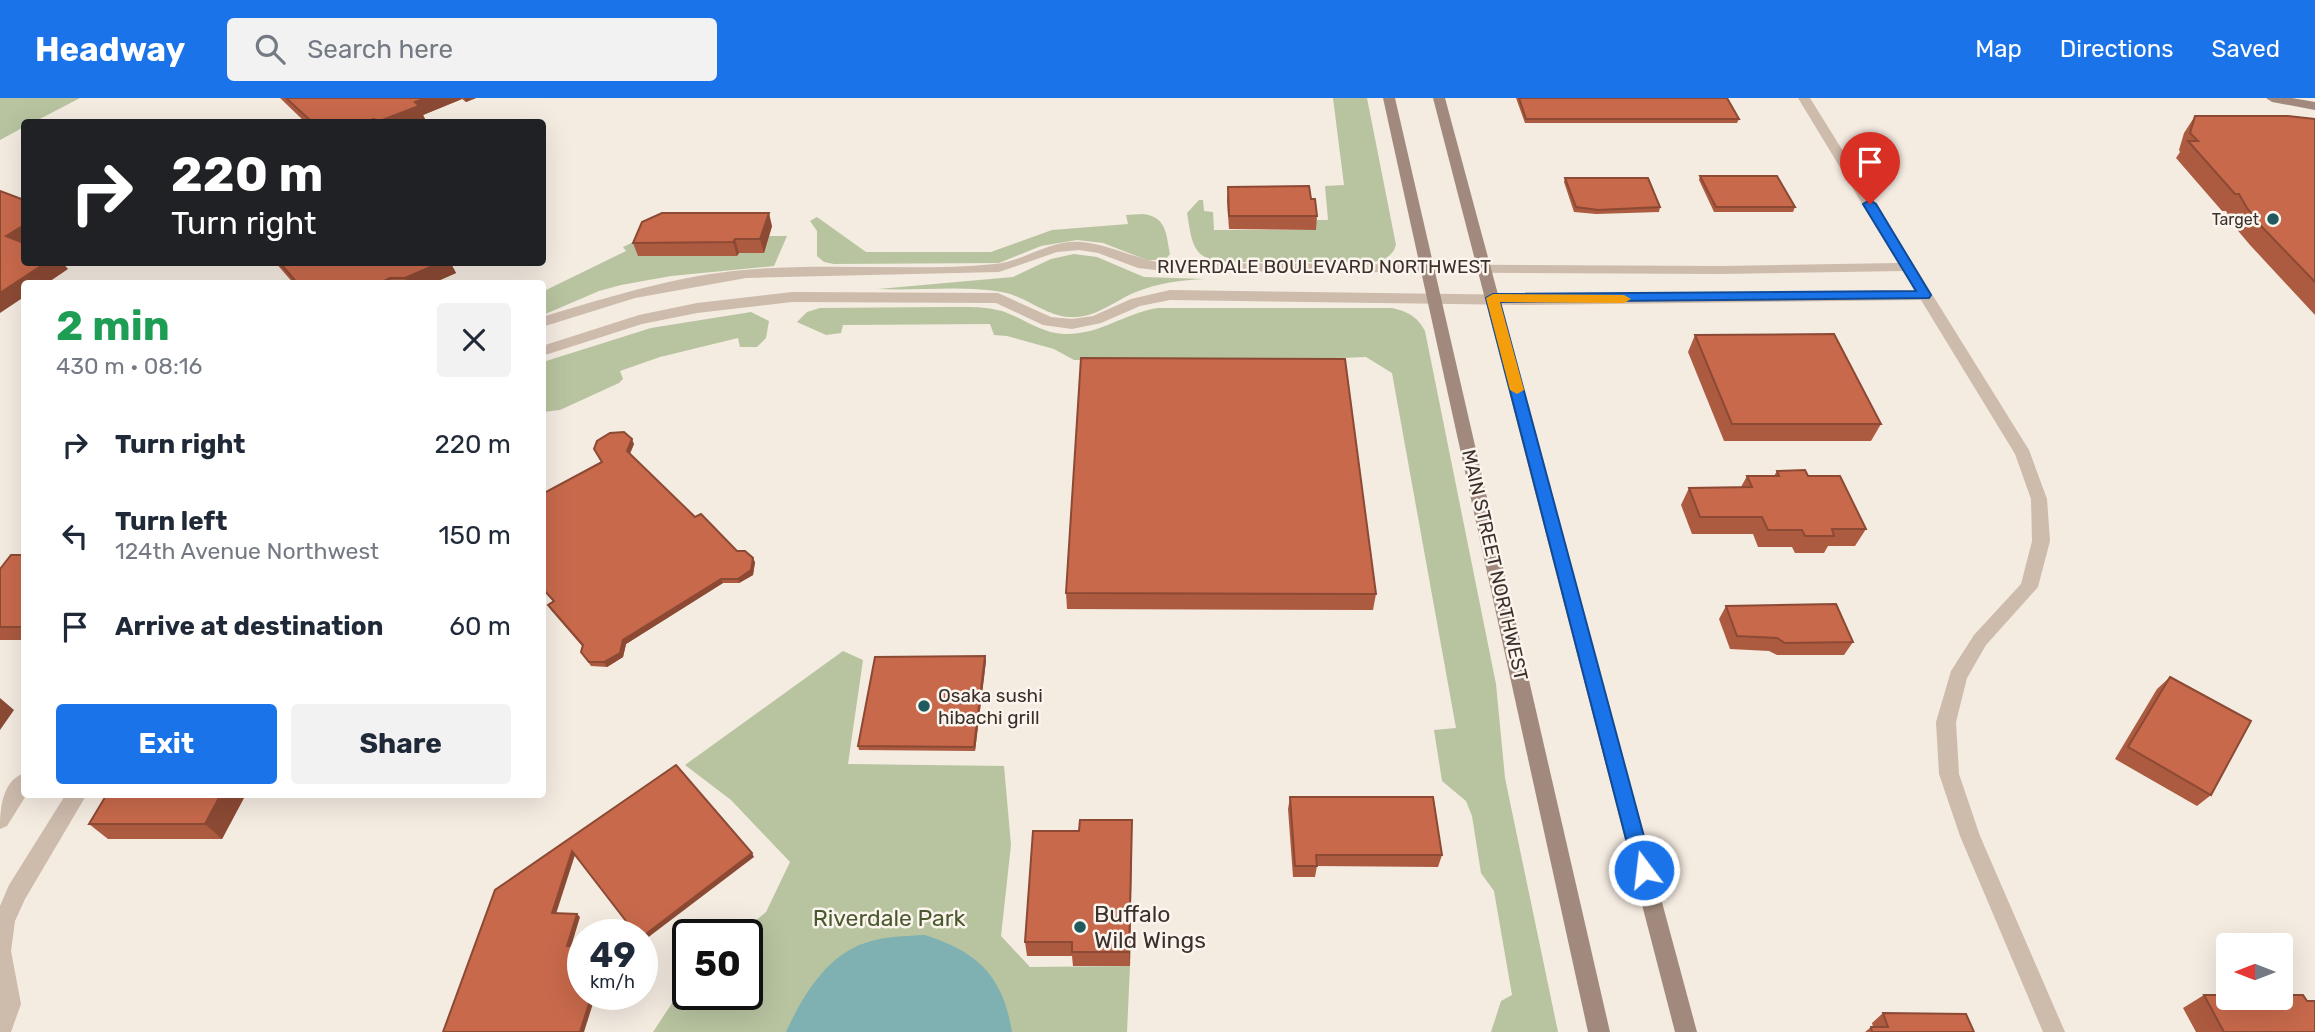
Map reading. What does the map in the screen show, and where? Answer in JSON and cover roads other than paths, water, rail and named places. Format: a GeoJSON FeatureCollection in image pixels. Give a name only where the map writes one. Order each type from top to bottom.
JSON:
{"type":"FeatureCollection","features":[{"type":"Feature","properties":{"kind":"main road","name":"MAIN STREET NORTHWEST"},"geometry":{"type":"LineString","coordinates":[[1389,98],[1599,1032]]}},
{"type":"Feature","properties":{"kind":"main road"},"geometry":{"type":"LineString","coordinates":[[1439,98],[1686,1032]]}},
{"type":"Feature","properties":{"kind":"main road"},"geometry":{"type":"LineString","coordinates":[[2272,98],[2315,106]]}},
{"type":"Feature","properties":{"kind":"street"},"geometry":{"type":"LineString","coordinates":[[1804,98],[2023,454],[2039,499],[2041,541],[2029,587],[1980,640],[1958,676],[1946,722],[1949,774],[1970,836],[2054,1032]]}},
{"type":"Feature","properties":{"kind":"street","name":"RIVERDALE BOULEVARD NORTHWEST"},"geometry":{"type":"LineString","coordinates":[[546,321],[633,294],[700,280],[799,271],[999,268],[1055,248],[1079,246],[1101,249],[1149,266],[1483,266],[1721,270],[1909,267]]}},
{"type":"Feature","properties":{"kind":"street","name":"RIVERDALE BOULEVARD NORTHWEST"},"geometry":{"type":"LineString","coordinates":[[546,350],[639,320],[686,310],[792,297],[998,298],[1048,322],[1072,324],[1096,320],[1136,302],[1170,295],[1493,298],[1925,295]]}},
{"type":"Feature","properties":{"kind":"street"},"geometry":{"type":"LineString","coordinates":[[0,820],[21,787]]}},
{"type":"Feature","properties":{"kind":"street"},"geometry":{"type":"LineString","coordinates":[[0,1032],[10,1004],[0,951],[4,921],[17,892],[75,798]]}},
{"type":"Feature","properties":{"kind":"water"},"geometry":{"type":"Polygon","coordinates":[[[925,935],[960,949],[985,969],[1002,996],[1012,1032],[786,1032],[817,979],[838,957],[872,941],[925,935]]]}},
{"type":"Feature","properties":{"kind":"place","name":"Target"},"geometry":{"type":"Point","coordinates":[2273,219]}},
{"type":"Feature","properties":{"kind":"place","name":"Osaka sushi hibachi grill"},"geometry":{"type":"Point","coordinates":[924,706]}},
{"type":"Feature","properties":{"kind":"place","name":"Buffalo Wild Wings"},"geometry":{"type":"Point","coordinates":[1080,927]}},
{"type":"Feature","properties":{"kind":"park label","name":"Riverdale Park"},"geometry":{"type":"Point","coordinates":[889,918]}}]}
